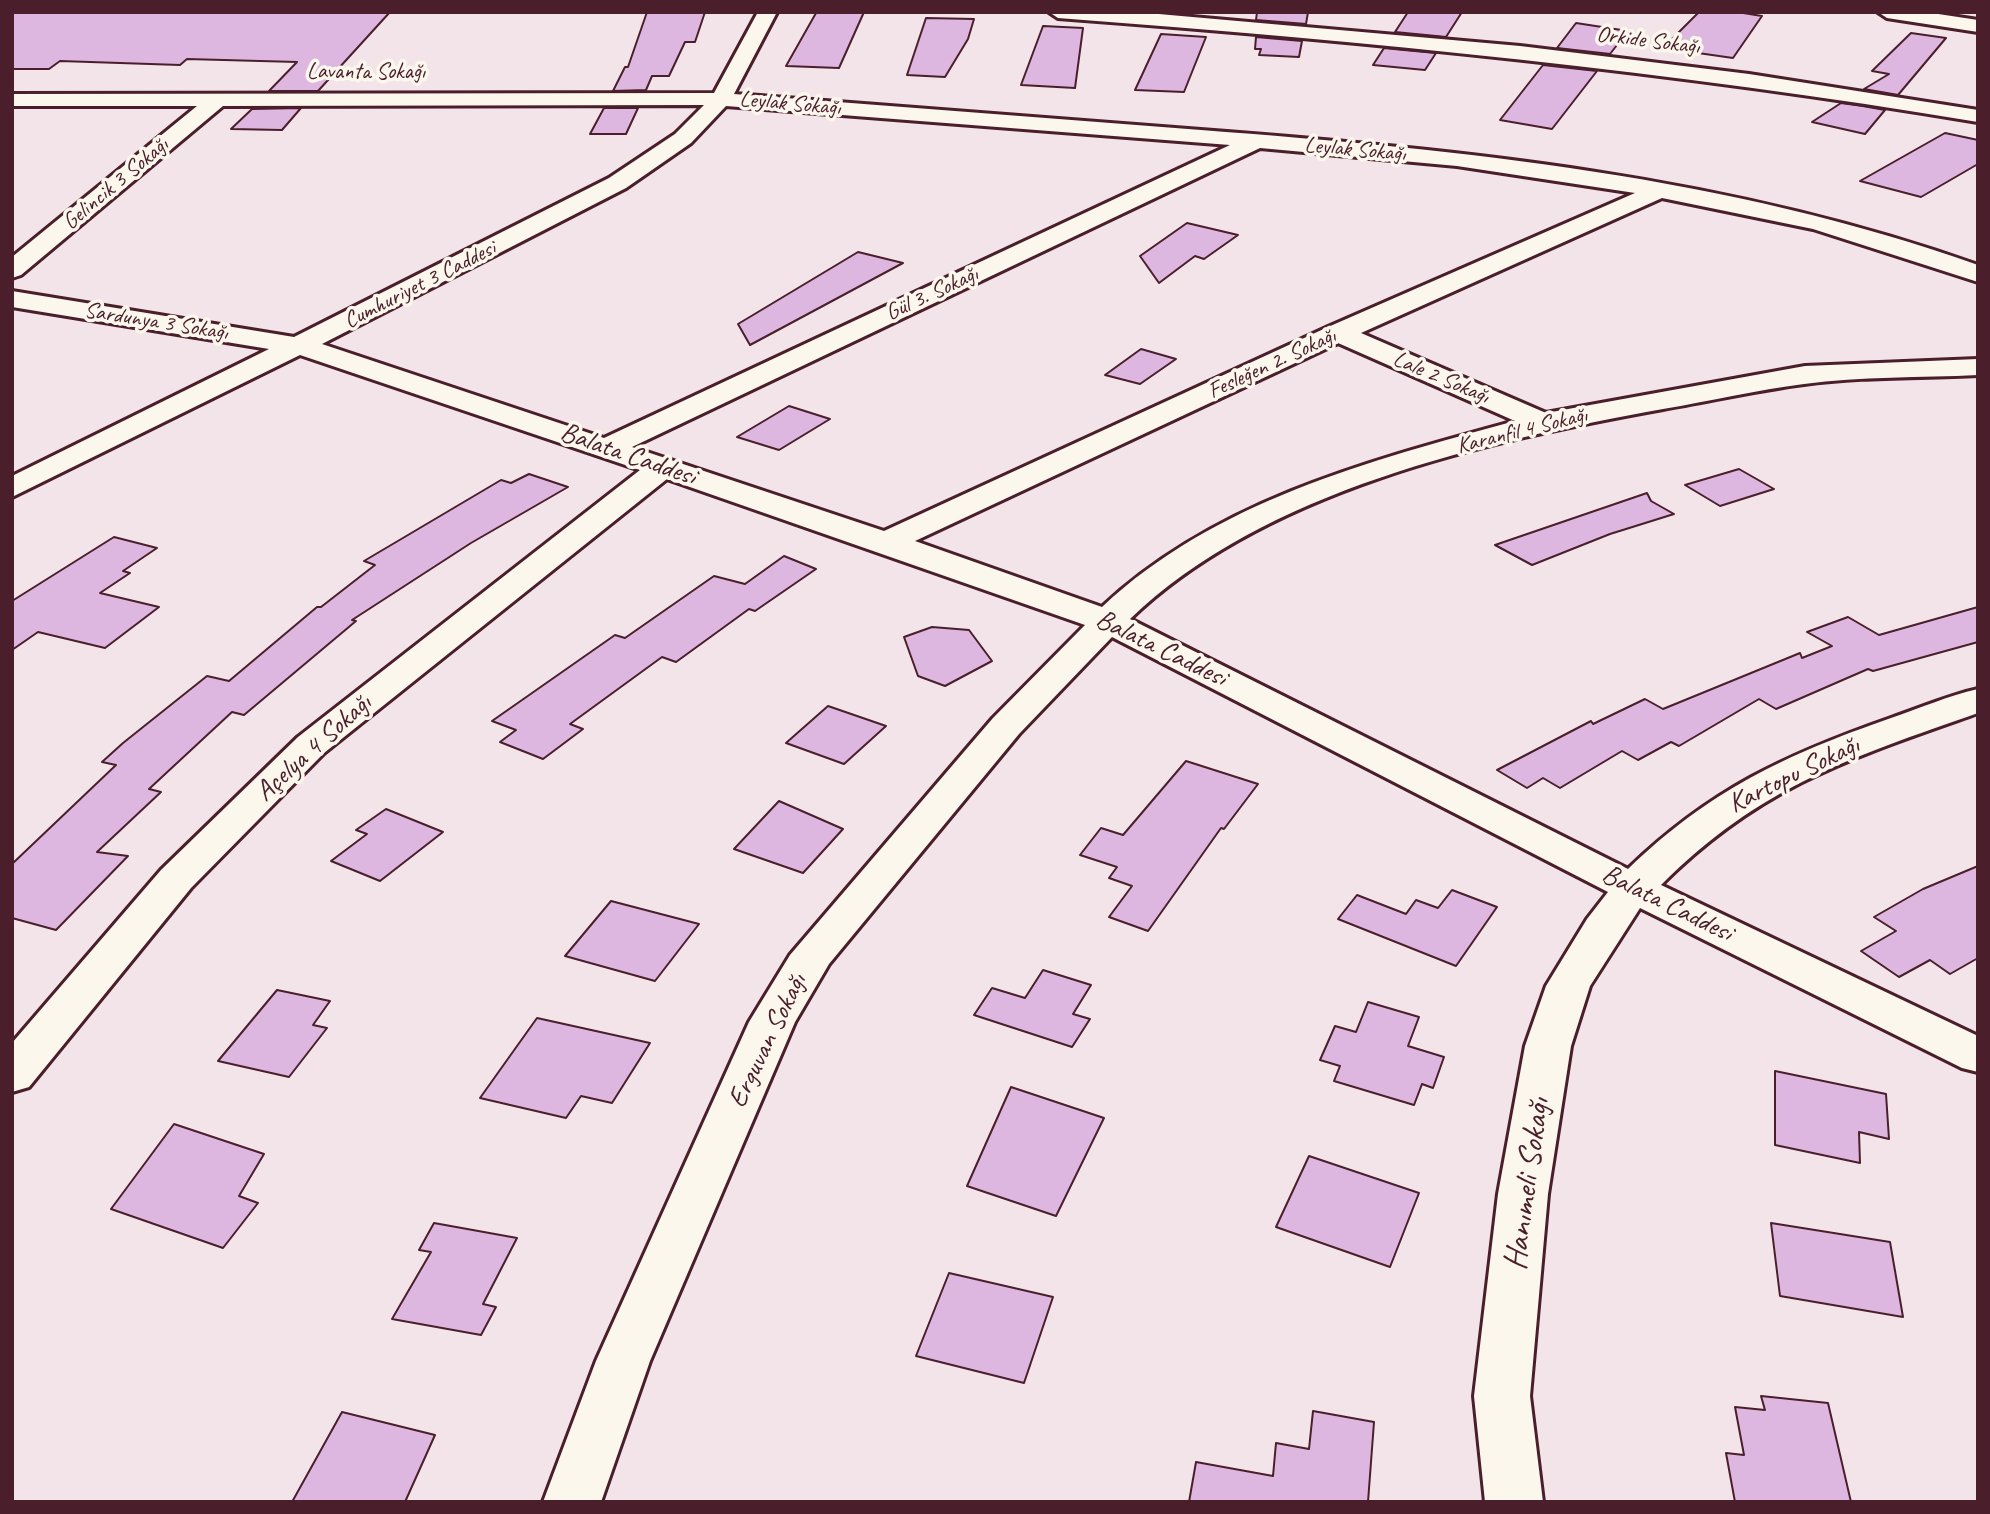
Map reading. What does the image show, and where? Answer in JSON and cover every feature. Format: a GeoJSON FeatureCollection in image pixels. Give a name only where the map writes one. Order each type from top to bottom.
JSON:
{"type":"FeatureCollection","features":[{"type":"Feature","properties":{"kind":"street","name":"Cumhuriyet 3 Caddesi"},"geometry":{"type":"LineString","coordinates":[[12,488],[549,220],[624,178],[706,117],[721,99],[768,12]]}},
{"type":"Feature","properties":{"kind":"street","name":"Orkide Sokağı"},"geometry":{"type":"LineString","coordinates":[[1058,12],[1374,36],[1553,54],[1752,79],[1978,116]]}},
{"type":"Feature","properties":{"kind":"street"},"geometry":{"type":"LineString","coordinates":[[1887,12],[1922,14],[1978,26]]}},
{"type":"Feature","properties":{"kind":"street","name":"Gelincik 3 Sokağı"},"geometry":{"type":"LineString","coordinates":[[12,270],[219,99]]}},
{"type":"Feature","properties":{"kind":"street","name":"Lavanta Sokağı"},"geometry":{"type":"LineString","coordinates":[[12,100],[721,99]]}},
{"type":"Feature","properties":{"kind":"street","name":"Leylak Sokağı"},"geometry":{"type":"LineString","coordinates":[[721,99],[1257,141],[1534,168],[1661,190],[1817,223],[1907,249],[1978,274]]}},
{"type":"Feature","properties":{"kind":"street","name":"Gül 3. Sokağı"},"geometry":{"type":"LineString","coordinates":[[608,447],[1257,141]]}},
{"type":"Feature","properties":{"kind":"street","name":"Fesleğen 2. Sokağı"},"geometry":{"type":"LineString","coordinates":[[886,542],[1338,333],[1661,190]]}},
{"type":"Feature","properties":{"kind":"street","name":"Sardunya 3 Sokağı"},"geometry":{"type":"LineString","coordinates":[[12,299],[300,346]]}},
{"type":"Feature","properties":{"kind":"street","name":"Lale 2 Sokağı"},"geometry":{"type":"LineString","coordinates":[[1338,333],[1543,422]]}},
{"type":"Feature","properties":{"kind":"street","name":"Balata Caddesi"},"geometry":{"type":"LineString","coordinates":[[300,346],[608,447],[661,468],[886,542],[1108,621],[1633,888],[1978,1056]]}},
{"type":"Feature","properties":{"kind":"street","name":"Karanfil 4 Sokağı"},"geometry":{"type":"LineString","coordinates":[[1108,621],[1151,580],[1197,549],[1245,523],[1345,481],[1543,422],[1805,375],[1978,367]]}},
{"type":"Feature","properties":{"kind":"street","name":"Açelya 4 Sokağı"},"geometry":{"type":"LineString","coordinates":[[12,1075],[176,879],[311,745],[661,468]]}},
{"type":"Feature","properties":{"kind":"street","name":"Erguvan Sokağı"},"geometry":{"type":"LineString","coordinates":[[572,1502],[623,1362],[772,1022],[790,988],[812,955],[1006,726],[1108,621]]}},
{"type":"Feature","properties":{"kind":"street","name":"Kartopu Sokağı"},"geometry":{"type":"LineString","coordinates":[[1633,888],[1674,848],[1719,812],[1773,779],[1830,752],[1978,700]]}},
{"type":"Feature","properties":{"kind":"street","name":"Hanımeli Sokağı"},"geometry":{"type":"LineString","coordinates":[[1514,1502],[1502,1396],[1523,1194],[1548,1046],[1568,986],[1602,929],[1633,888]]}},
{"type":"Feature","properties":{"kind":"building"},"geometry":{"type":"Polygon","coordinates":[[[12,12],[390,12],[318,91],[269,91],[297,62],[187,59],[180,65],[60,61],[49,69],[12,69],[12,12]]]}},
{"type":"Feature","properties":{"kind":"building"},"geometry":{"type":"Polygon","coordinates":[[[647,12],[705,12],[695,42],[685,42],[669,76],[652,76],[646,90],[613,91],[625,67],[628,67],[647,12]]]}},
{"type":"Feature","properties":{"kind":"building"},"geometry":{"type":"Polygon","coordinates":[[[864,12],[839,68],[786,66],[816,13],[864,12]]]}},
{"type":"Feature","properties":{"kind":"building"},"geometry":{"type":"Polygon","coordinates":[[[1257,12],[1308,12],[1306,24],[1256,20],[1257,12]]]}},
{"type":"Feature","properties":{"kind":"building"},"geometry":{"type":"Polygon","coordinates":[[[1408,12],[1462,12],[1446,37],[1395,32],[1408,12]]]}},
{"type":"Feature","properties":{"kind":"building"},"geometry":{"type":"Polygon","coordinates":[[[1699,12],[1737,12],[1762,16],[1733,58],[1663,48],[1699,12]]]}},
{"type":"Feature","properties":{"kind":"building"},"geometry":{"type":"Polygon","coordinates":[[[926,18],[974,19],[968,39],[945,77],[907,75],[926,18]]]}},
{"type":"Feature","properties":{"kind":"building"},"geometry":{"type":"Polygon","coordinates":[[[1576,23],[1628,31],[1610,54],[1557,48],[1576,23]]]}},
{"type":"Feature","properties":{"kind":"building"},"geometry":{"type":"Polygon","coordinates":[[[1043,26],[1083,28],[1075,88],[1021,85],[1043,26]]]}},
{"type":"Feature","properties":{"kind":"building"},"geometry":{"type":"Polygon","coordinates":[[[1911,33],[1946,38],[1898,95],[1864,89],[1889,74],[1872,71],[1911,33]]]}},
{"type":"Feature","properties":{"kind":"building"},"geometry":{"type":"Polygon","coordinates":[[[1161,34],[1206,37],[1184,92],[1135,90],[1161,34]]]}},
{"type":"Feature","properties":{"kind":"building"},"geometry":{"type":"Polygon","coordinates":[[[1256,37],[1302,41],[1299,57],[1259,55],[1261,49],[1255,49],[1256,37]]]}},
{"type":"Feature","properties":{"kind":"building"},"geometry":{"type":"Polygon","coordinates":[[[1384,48],[1436,53],[1425,70],[1373,65],[1384,48]]]}},
{"type":"Feature","properties":{"kind":"building"},"geometry":{"type":"Polygon","coordinates":[[[1543,65],[1597,71],[1552,129],[1500,120],[1543,65]]]}},
{"type":"Feature","properties":{"kind":"building"},"geometry":{"type":"Polygon","coordinates":[[[1841,103],[1885,110],[1865,134],[1812,122],[1841,103]]]}},
{"type":"Feature","properties":{"kind":"building"},"geometry":{"type":"Polygon","coordinates":[[[301,108],[282,130],[231,129],[252,109],[301,108]]]}},
{"type":"Feature","properties":{"kind":"building"},"geometry":{"type":"Polygon","coordinates":[[[604,108],[638,108],[626,134],[590,134],[604,108]]]}},
{"type":"Feature","properties":{"kind":"building"},"geometry":{"type":"Polygon","coordinates":[[[1945,133],[1978,140],[1978,164],[1921,197],[1860,181],[1945,133]]]}},
{"type":"Feature","properties":{"kind":"building"},"geometry":{"type":"Polygon","coordinates":[[[1187,223],[1238,235],[1204,259],[1195,256],[1159,283],[1140,256],[1187,223]]]}},
{"type":"Feature","properties":{"kind":"building"},"geometry":{"type":"Polygon","coordinates":[[[858,252],[903,263],[750,345],[738,324],[858,252]]]}},
{"type":"Feature","properties":{"kind":"building"},"geometry":{"type":"Polygon","coordinates":[[[1141,349],[1176,359],[1140,384],[1105,375],[1141,349]]]}},
{"type":"Feature","properties":{"kind":"building"},"geometry":{"type":"Polygon","coordinates":[[[789,406],[830,419],[779,450],[737,437],[789,406]]]}},
{"type":"Feature","properties":{"kind":"building"},"geometry":{"type":"Polygon","coordinates":[[[1739,469],[1774,489],[1720,506],[1685,485],[1739,469]]]}},
{"type":"Feature","properties":{"kind":"building"},"geometry":{"type":"Polygon","coordinates":[[[529,474],[568,487],[471,543],[352,620],[356,621],[244,715],[232,712],[149,789],[161,792],[97,852],[128,856],[56,930],[12,918],[12,864],[116,765],[102,762],[123,743],[207,676],[229,681],[317,607],[321,607],[375,565],[364,561],[501,480],[511,483],[529,474]]]}},
{"type":"Feature","properties":{"kind":"building"},"geometry":{"type":"Polygon","coordinates":[[[1647,493],[1651,501],[1674,514],[1610,534],[1532,565],[1495,545],[1647,493]]]}},
{"type":"Feature","properties":{"kind":"building"},"geometry":{"type":"Polygon","coordinates":[[[114,537],[157,548],[123,571],[130,573],[100,593],[159,607],[105,648],[38,632],[12,650],[12,601],[114,537]]]}},
{"type":"Feature","properties":{"kind":"building"},"geometry":{"type":"Polygon","coordinates":[[[784,556],[816,569],[755,611],[749,609],[676,662],[662,657],[570,724],[583,729],[543,759],[500,742],[516,730],[492,721],[615,635],[625,638],[714,576],[745,584],[784,556]]]}},
{"type":"Feature","properties":{"kind":"building"},"geometry":{"type":"Polygon","coordinates":[[[1978,607],[1978,642],[1873,671],[1868,669],[1776,709],[1759,699],[1679,746],[1671,742],[1638,760],[1622,751],[1560,788],[1543,778],[1527,788],[1497,770],[1591,721],[1593,724],[1645,699],[1663,709],[1800,653],[1802,658],[1832,646],[1807,632],[1848,617],[1879,635],[1978,607]]]}},
{"type":"Feature","properties":{"kind":"building"},"geometry":{"type":"Polygon","coordinates":[[[932,627],[969,630],[992,661],[945,686],[918,676],[904,637],[932,627]]]}},
{"type":"Feature","properties":{"kind":"building"},"geometry":{"type":"Polygon","coordinates":[[[828,706],[886,726],[844,764],[786,743],[828,706]]]}},
{"type":"Feature","properties":{"kind":"building"},"geometry":{"type":"Polygon","coordinates":[[[1186,761],[1258,784],[1224,829],[1221,828],[1148,931],[1109,917],[1132,886],[1109,878],[1117,867],[1080,855],[1101,828],[1123,835],[1186,761]]]}},
{"type":"Feature","properties":{"kind":"building"},"geometry":{"type":"Polygon","coordinates":[[[779,801],[843,829],[803,873],[734,849],[779,801]]]}},
{"type":"Feature","properties":{"kind":"building"},"geometry":{"type":"Polygon","coordinates":[[[386,809],[443,832],[380,881],[331,861],[367,834],[356,830],[386,809]]]}},
{"type":"Feature","properties":{"kind":"building"},"geometry":{"type":"Polygon","coordinates":[[[1978,866],[1978,958],[1950,974],[1930,960],[1899,977],[1861,951],[1896,931],[1874,917],[1923,889],[1978,866]]]}},
{"type":"Feature","properties":{"kind":"building"},"geometry":{"type":"Polygon","coordinates":[[[1452,890],[1497,907],[1456,966],[1338,919],[1357,895],[1406,914],[1416,900],[1438,908],[1452,890]]]}},
{"type":"Feature","properties":{"kind":"building"},"geometry":{"type":"Polygon","coordinates":[[[611,901],[699,924],[655,981],[565,956],[611,901]]]}},
{"type":"Feature","properties":{"kind":"building"},"geometry":{"type":"Polygon","coordinates":[[[1043,970],[1091,985],[1073,1014],[1090,1019],[1072,1047],[974,1015],[992,988],[1025,998],[1043,970]]]}},
{"type":"Feature","properties":{"kind":"building"},"geometry":{"type":"Polygon","coordinates":[[[277,990],[330,1001],[313,1025],[327,1028],[289,1077],[218,1061],[277,990]]]}},
{"type":"Feature","properties":{"kind":"building"},"geometry":{"type":"Polygon","coordinates":[[[1368,1002],[1419,1017],[1408,1046],[1444,1057],[1433,1088],[1422,1084],[1414,1105],[1334,1081],[1340,1066],[1320,1060],[1335,1026],[1356,1032],[1368,1002]]]}},
{"type":"Feature","properties":{"kind":"building"},"geometry":{"type":"Polygon","coordinates":[[[537,1018],[650,1043],[612,1103],[581,1096],[566,1118],[480,1098],[537,1018]]]}},
{"type":"Feature","properties":{"kind":"building"},"geometry":{"type":"Polygon","coordinates":[[[1775,1071],[1886,1094],[1889,1139],[1859,1132],[1860,1163],[1775,1145],[1775,1071]]]}},
{"type":"Feature","properties":{"kind":"building"},"geometry":{"type":"Polygon","coordinates":[[[1011,1087],[1104,1118],[1056,1216],[967,1186],[1011,1087]]]}},
{"type":"Feature","properties":{"kind":"building"},"geometry":{"type":"Polygon","coordinates":[[[174,1124],[264,1154],[239,1196],[258,1203],[223,1248],[111,1209],[174,1124]]]}},
{"type":"Feature","properties":{"kind":"building"},"geometry":{"type":"Polygon","coordinates":[[[1309,1156],[1419,1193],[1390,1267],[1276,1227],[1309,1156]]]}},
{"type":"Feature","properties":{"kind":"building"},"geometry":{"type":"Polygon","coordinates":[[[434,1223],[517,1238],[483,1304],[496,1307],[481,1335],[392,1319],[431,1252],[419,1250],[434,1223]]]}},
{"type":"Feature","properties":{"kind":"building"},"geometry":{"type":"Polygon","coordinates":[[[1771,1223],[1890,1242],[1903,1317],[1780,1296],[1771,1223]]]}},
{"type":"Feature","properties":{"kind":"building"},"geometry":{"type":"Polygon","coordinates":[[[949,1273],[1053,1297],[1024,1383],[916,1356],[949,1273]]]}},
{"type":"Feature","properties":{"kind":"building"},"geometry":{"type":"Polygon","coordinates":[[[1761,1396],[1828,1403],[1851,1502],[1735,1502],[1726,1453],[1744,1455],[1735,1407],[1765,1410],[1761,1396]]]}},
{"type":"Feature","properties":{"kind":"building"},"geometry":{"type":"Polygon","coordinates":[[[1313,1411],[1374,1422],[1368,1502],[1189,1502],[1196,1462],[1273,1476],[1276,1443],[1309,1449],[1313,1411]]]}},
{"type":"Feature","properties":{"kind":"building"},"geometry":{"type":"Polygon","coordinates":[[[342,1412],[435,1435],[405,1502],[292,1502],[342,1412]]]}}]}
